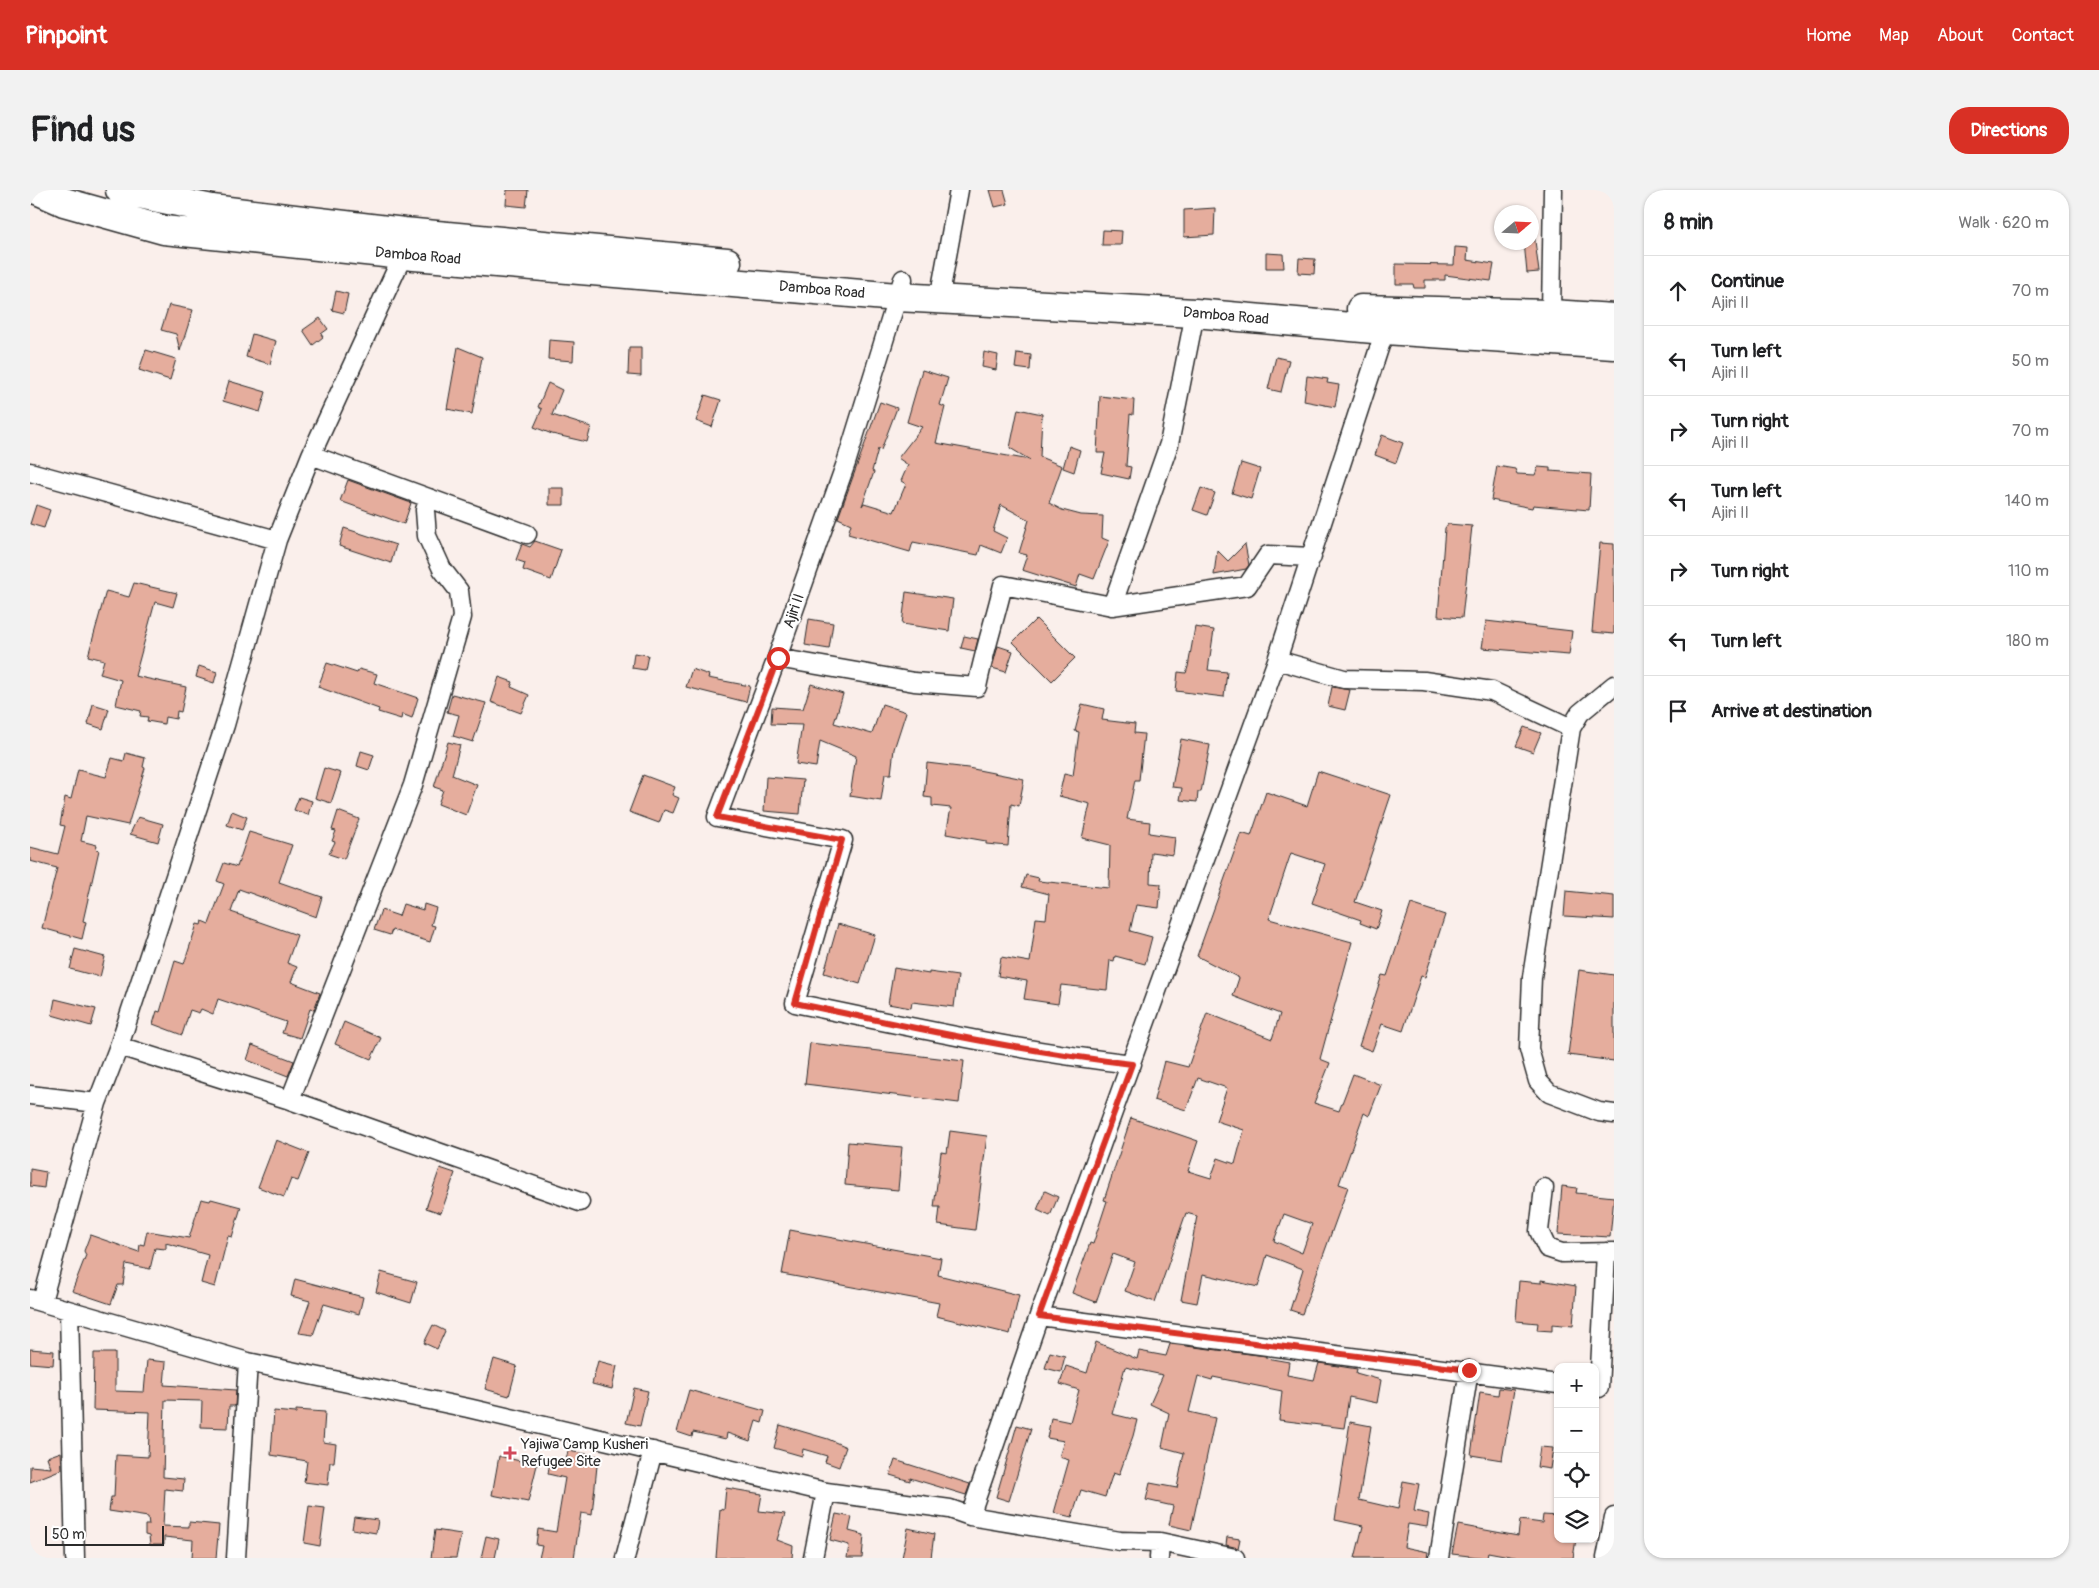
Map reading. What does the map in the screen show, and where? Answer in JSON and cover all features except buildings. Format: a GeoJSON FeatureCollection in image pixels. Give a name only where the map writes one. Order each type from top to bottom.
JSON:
{"type":"FeatureCollection","features":[{"type":"Feature","properties":{"kind":"main road","name":"Damboa Road"},"geometry":{"type":"LineString","coordinates":[[38,190],[64,202],[164,230],[403,244],[900,288],[1386,320],[1614,345]]}},
{"type":"Feature","properties":{"kind":"main road","name":"Damboa Road"},"geometry":{"type":"LineString","coordinates":[[120,190],[212,210],[403,244]]}},
{"type":"Feature","properties":{"kind":"main road","name":"Damboa Road"},"geometry":{"type":"LineString","coordinates":[[942,290],[1195,313],[1386,320],[1552,314],[1614,318]]}},
{"type":"Feature","properties":{"kind":"street"},"geometry":{"type":"LineString","coordinates":[[942,290],[959,190]]}},
{"type":"Feature","properties":{"kind":"street"},"geometry":{"type":"LineString","coordinates":[[1552,314],[1553,190]]}},
{"type":"Feature","properties":{"kind":"street"},"geometry":{"type":"LineString","coordinates":[[403,244],[311,455],[277,540],[225,725],[119,1046],[97,1103],[36,1300],[248,1362],[468,1408],[826,1492],[950,1509],[970,1516],[1120,1541],[1159,1550],[1235,1558]]}},
{"type":"Feature","properties":{"kind":"street","name":"Ajiri II"},"geometry":{"type":"LineString","coordinates":[[900,288],[846,463],[778,658],[717,817],[842,840],[795,1003],[970,1039],[1089,1059],[1132,1064]]}},
{"type":"Feature","properties":{"kind":"street"},"geometry":{"type":"LineString","coordinates":[[1112,606],[1169,444],[1195,313]]}},
{"type":"Feature","properties":{"kind":"street"},"geometry":{"type":"LineString","coordinates":[[970,1516],[1039,1316],[1277,660],[1312,558],[1386,320]]}},
{"type":"Feature","properties":{"kind":"street"},"geometry":{"type":"LineString","coordinates":[[311,455],[528,534]]}},
{"type":"Feature","properties":{"kind":"street"},"geometry":{"type":"LineString","coordinates":[[30,472],[277,540]]}},
{"type":"Feature","properties":{"kind":"street"},"geometry":{"type":"LineString","coordinates":[[290,1100],[413,785],[462,617],[459,591],[442,569],[427,536],[425,510],[429,498]]}},
{"type":"Feature","properties":{"kind":"street"},"geometry":{"type":"LineString","coordinates":[[778,658],[914,682],[977,687],[983,656],[1003,585],[1112,606],[1247,586],[1268,555],[1312,558]]}},
{"type":"Feature","properties":{"kind":"street"},"geometry":{"type":"LineString","coordinates":[[1277,660],[1344,679],[1424,681],[1492,691],[1571,728]]}},
{"type":"Feature","properties":{"kind":"street"},"geometry":{"type":"LineString","coordinates":[[1614,685],[1580,713],[1571,728],[1532,977],[1529,1049],[1538,1081],[1549,1093],[1599,1112],[1614,1114]]}},
{"type":"Feature","properties":{"kind":"street"},"geometry":{"type":"LineString","coordinates":[[119,1046],[290,1100],[580,1202]]}},
{"type":"Feature","properties":{"kind":"street"},"geometry":{"type":"LineString","coordinates":[[30,1095],[97,1103]]}},
{"type":"Feature","properties":{"kind":"street"},"geometry":{"type":"LineString","coordinates":[[1544,1188],[1539,1231],[1547,1248],[1562,1253],[1610,1252],[1603,1388]]}},
{"type":"Feature","properties":{"kind":"street"},"geometry":{"type":"LineString","coordinates":[[70,1311],[75,1558]]}},
{"type":"Feature","properties":{"kind":"street"},"geometry":{"type":"LineString","coordinates":[[1039,1316],[1469,1370],[1554,1383]]}},
{"type":"Feature","properties":{"kind":"street"},"geometry":{"type":"LineString","coordinates":[[236,1558],[248,1362]]}},
{"type":"Feature","properties":{"kind":"street"},"geometry":{"type":"LineString","coordinates":[[1439,1558],[1469,1370]]}},
{"type":"Feature","properties":{"kind":"street"},"geometry":{"type":"LineString","coordinates":[[625,1558],[653,1452]]}},
{"type":"Feature","properties":{"kind":"street"},"geometry":{"type":"LineString","coordinates":[[813,1558],[826,1492]]}},
{"type":"Feature","properties":{"kind":"street"},"geometry":{"type":"LineString","coordinates":[[1606,1558],[1614,1517]]}},
{"type":"Feature","properties":{"kind":"place","name":"Yajiwa Camp Kusheri Refugee Site"},"geometry":{"type":"Point","coordinates":[510,1453]}},
{"type":"Feature","properties":{"kind":"route"},"geometry":{"type":"LineString","coordinates":[[778,658],[760,699],[744,748],[717,817],[842,840],[795,1003],[970,1039],[1089,1059],[1132,1064],[1039,1316],[1469,1370]]}}]}
